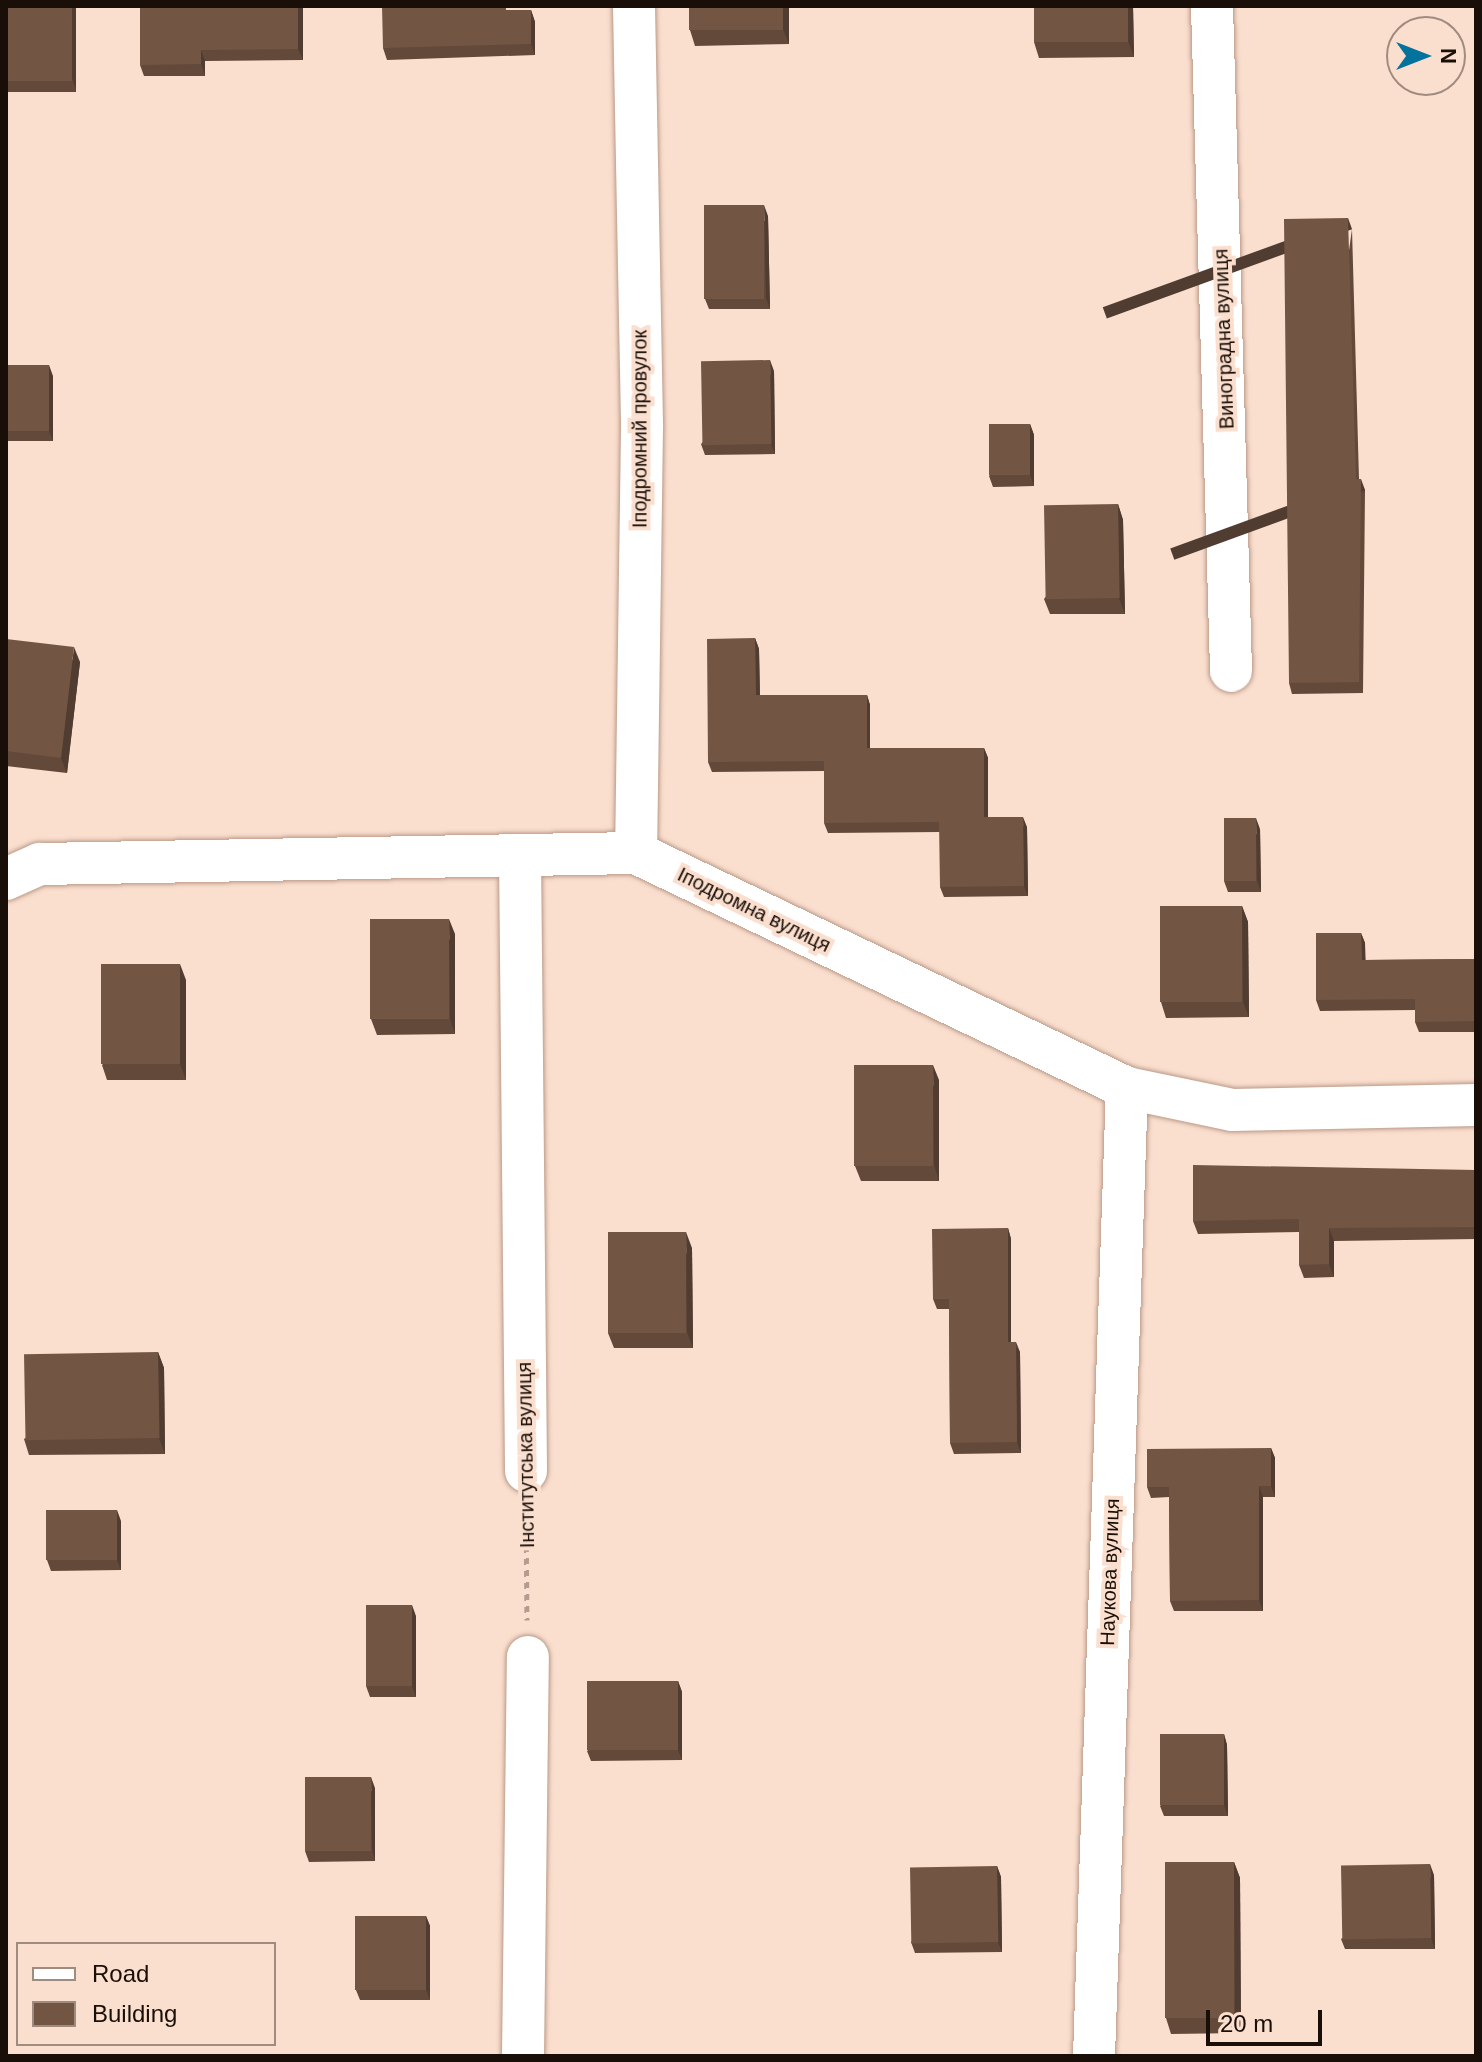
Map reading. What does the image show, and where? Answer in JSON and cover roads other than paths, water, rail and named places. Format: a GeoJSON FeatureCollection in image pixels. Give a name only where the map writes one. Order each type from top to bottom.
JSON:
{"type":"FeatureCollection","features":[{"type":"Feature","properties":{"kind":"street","name":"Іподромний провулок"},"geometry":{"type":"LineString","coordinates":[[634,6],[642,428],[636,853]]}},
{"type":"Feature","properties":{"kind":"street","name":"Виноградна вулиця"},"geometry":{"type":"LineString","coordinates":[[1212,6],[1231,671]]}},
{"type":"Feature","properties":{"kind":"street","name":"Іподромна вулиця"},"geometry":{"type":"LineString","coordinates":[[6,879],[40,864],[636,853],[1127,1088],[1232,1110],[1476,1105]]}},
{"type":"Feature","properties":{"kind":"street","name":"Інститутська вулиця"},"geometry":{"type":"LineString","coordinates":[[520,855],[526,1471]]}},
{"type":"Feature","properties":{"kind":"street","name":"Наукова вулиця"},"geometry":{"type":"LineString","coordinates":[[1094,2056],[1127,1088]]}},
{"type":"Feature","properties":{"kind":"street"},"geometry":{"type":"LineString","coordinates":[[523,2056],[528,1657]]}}]}
